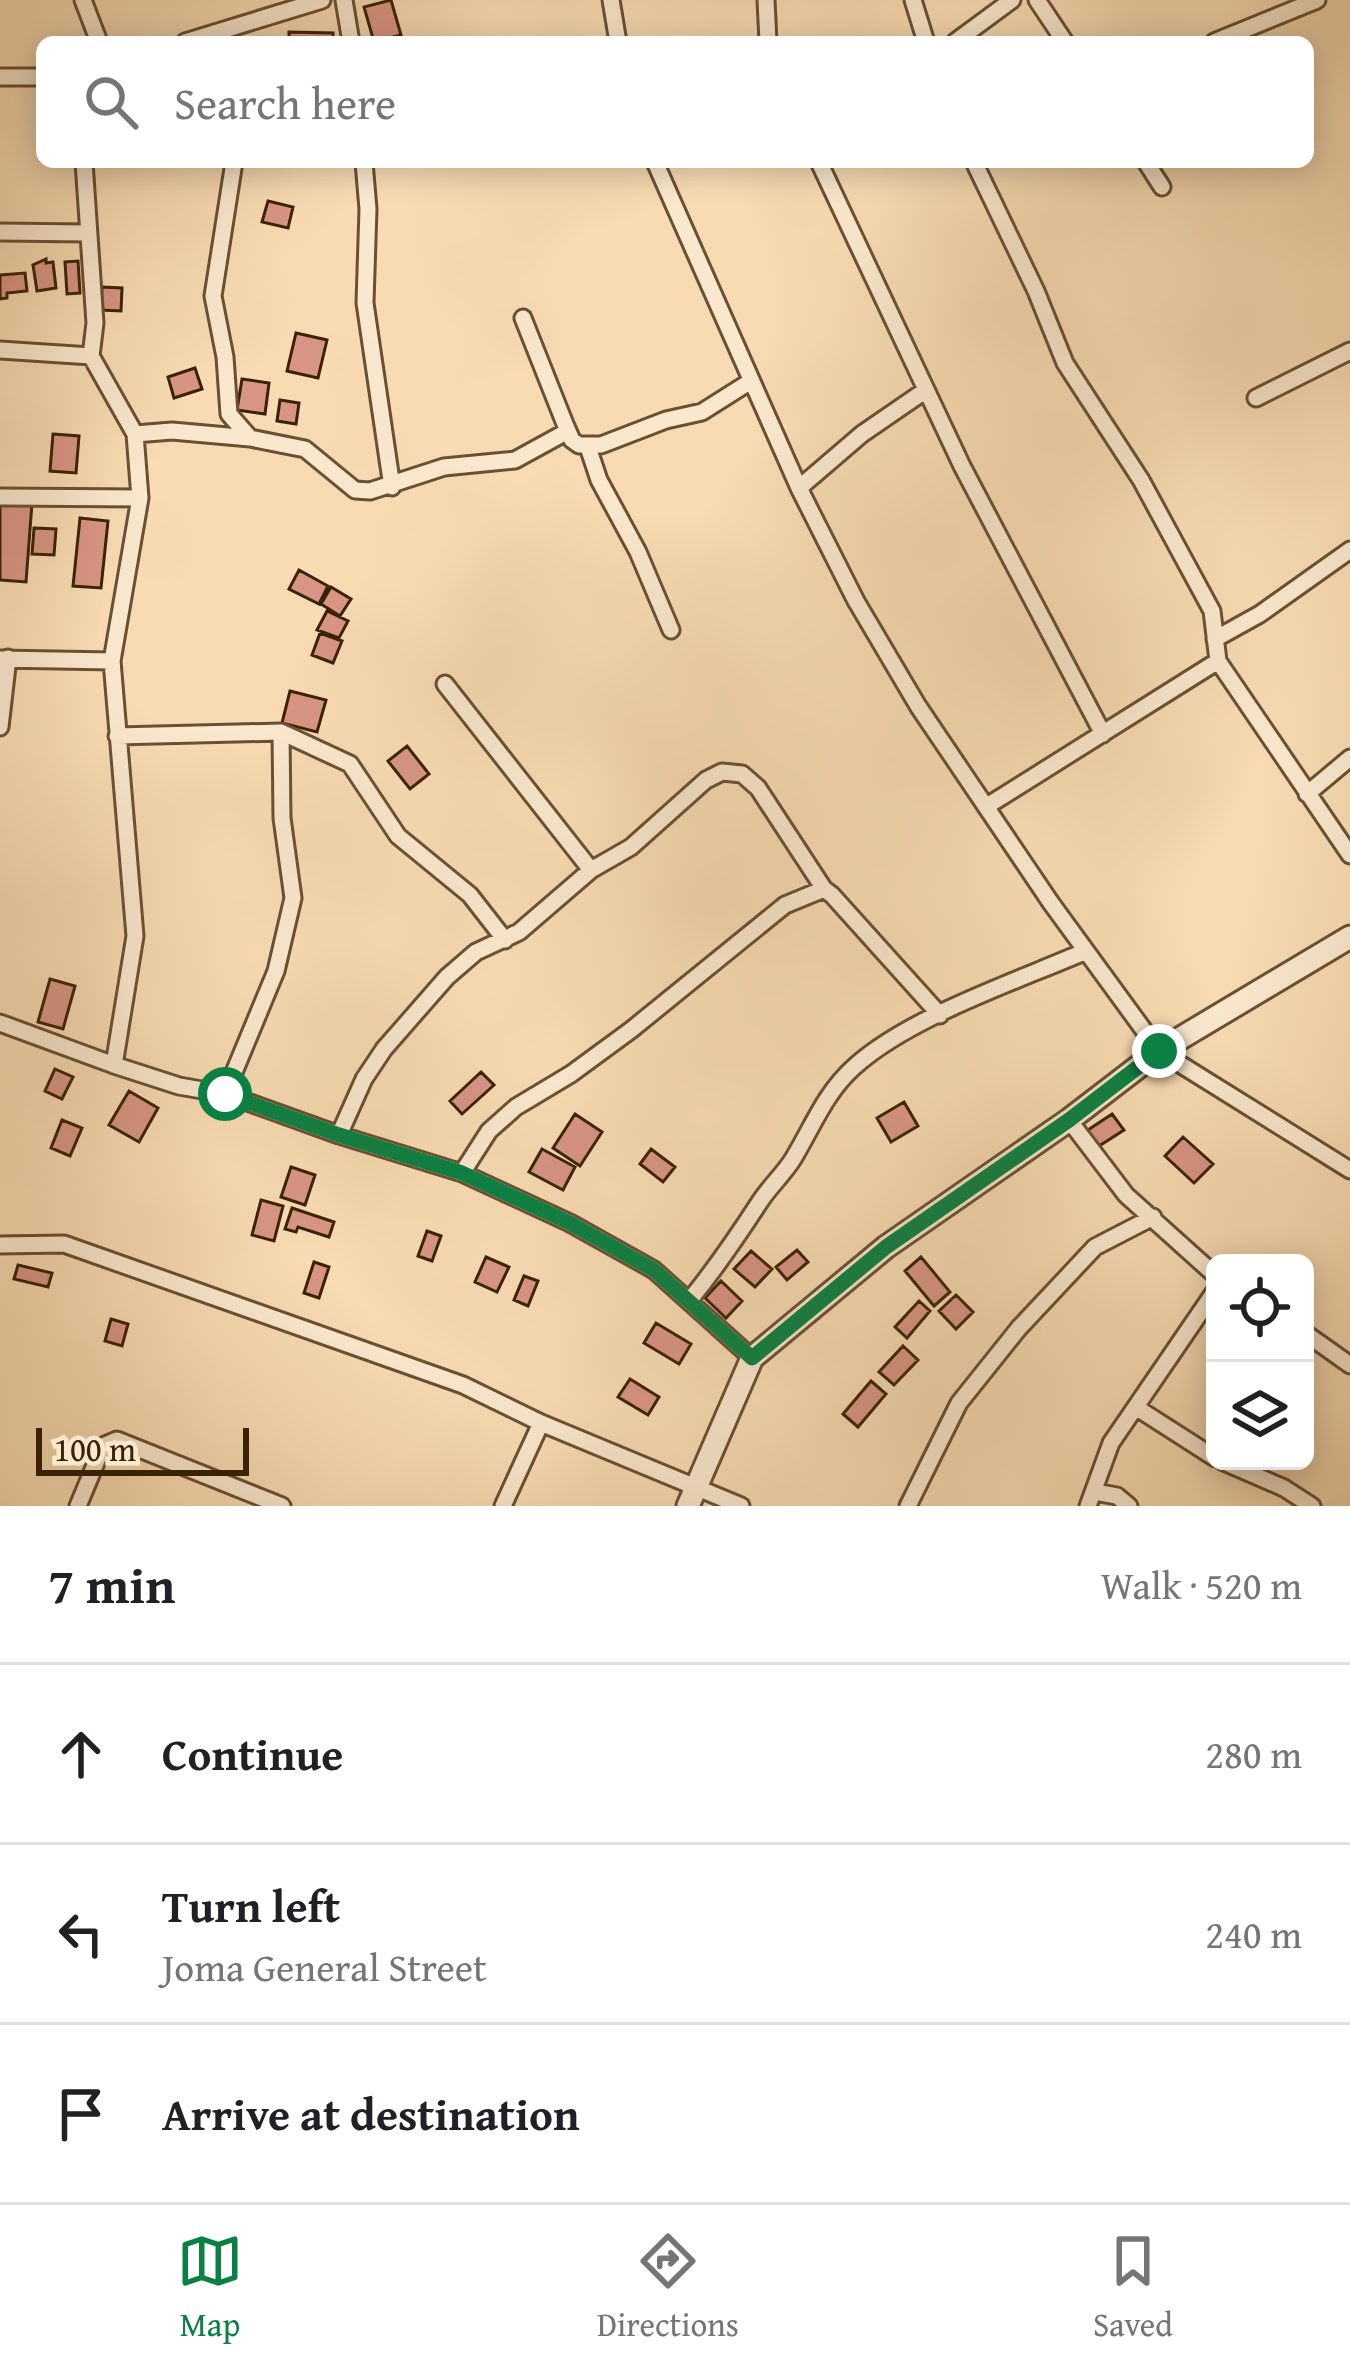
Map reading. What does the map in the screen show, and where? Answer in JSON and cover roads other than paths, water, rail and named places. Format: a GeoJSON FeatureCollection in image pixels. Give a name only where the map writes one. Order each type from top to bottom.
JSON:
{"type":"FeatureCollection","features":[{"type":"Feature","properties":{"kind":"street"},"geometry":{"type":"LineString","coordinates":[[83,0],[97,36]]}},
{"type":"Feature","properties":{"kind":"street"},"geometry":{"type":"LineString","coordinates":[[205,36],[322,0]]}},
{"type":"Feature","properties":{"kind":"street"},"geometry":{"type":"LineString","coordinates":[[344,0],[350,36]]}},
{"type":"Feature","properties":{"kind":"street"},"geometry":{"type":"LineString","coordinates":[[611,0],[617,36]]}},
{"type":"Feature","properties":{"kind":"street"},"geometry":{"type":"LineString","coordinates":[[766,0],[768,36]]}},
{"type":"Feature","properties":{"kind":"street"},"geometry":{"type":"LineString","coordinates":[[913,0],[924,36]]}},
{"type":"Feature","properties":{"kind":"street"},"geometry":{"type":"LineString","coordinates":[[963,36],[1012,0]]}},
{"type":"Feature","properties":{"kind":"street"},"geometry":{"type":"LineString","coordinates":[[1037,0],[1062,36]]}},
{"type":"Feature","properties":{"kind":"street"},"geometry":{"type":"LineString","coordinates":[[1229,36],[1317,0]]}},
{"type":"Feature","properties":{"kind":"street"},"geometry":{"type":"LineString","coordinates":[[248,36],[251,22]]}},
{"type":"Feature","properties":{"kind":"street"},"geometry":{"type":"LineString","coordinates":[[0,77],[36,77]]}},
{"type":"Feature","properties":{"kind":"street"},"geometry":{"type":"LineString","coordinates":[[83,168],[95,323],[91,356],[135,434],[140,498],[112,661],[136,936],[114,1065]]}},
{"type":"Feature","properties":{"kind":"street"},"geometry":{"type":"LineString","coordinates":[[233,168],[213,296],[230,414],[250,438]]}},
{"type":"Feature","properties":{"kind":"street"},"geometry":{"type":"LineString","coordinates":[[365,168],[365,303],[392,487]]}},
{"type":"Feature","properties":{"kind":"street"},"geometry":{"type":"LineString","coordinates":[[658,168],[799,488],[856,601],[918,706],[1086,951],[1159,1051],[1350,1170]]}},
{"type":"Feature","properties":{"kind":"street"},"geometry":{"type":"LineString","coordinates":[[822,168],[926,389],[1103,734]]}},
{"type":"Feature","properties":{"kind":"street"},"geometry":{"type":"LineString","coordinates":[[977,168],[1065,364],[1141,479],[1212,611],[1218,661],[1350,855]]}},
{"type":"Feature","properties":{"kind":"street"},"geometry":{"type":"LineString","coordinates":[[1150,168],[1162,187]]}},
{"type":"Feature","properties":{"kind":"street"},"geometry":{"type":"LineString","coordinates":[[0,232],[87,233]]}},
{"type":"Feature","properties":{"kind":"street"},"geometry":{"type":"LineString","coordinates":[[523,318],[572,440],[588,447],[702,412],[751,380]]}},
{"type":"Feature","properties":{"kind":"street"},"geometry":{"type":"LineString","coordinates":[[0,350],[91,356]]}},
{"type":"Feature","properties":{"kind":"street"},"geometry":{"type":"LineString","coordinates":[[1256,398],[1350,351]]}},
{"type":"Feature","properties":{"kind":"street"},"geometry":{"type":"LineString","coordinates":[[799,488],[862,434],[926,389]]}},
{"type":"Feature","properties":{"kind":"street"},"geometry":{"type":"LineString","coordinates":[[135,434],[172,431],[305,448],[355,490],[392,487],[444,466],[515,460],[568,431]]}},
{"type":"Feature","properties":{"kind":"street"},"geometry":{"type":"LineString","coordinates":[[588,447],[670,630]]}},
{"type":"Feature","properties":{"kind":"street"},"geometry":{"type":"LineString","coordinates":[[0,496],[140,498]]}},
{"type":"Feature","properties":{"kind":"street"},"geometry":{"type":"LineString","coordinates":[[1215,639],[1261,614],[1350,550]]}},
{"type":"Feature","properties":{"kind":"street"},"geometry":{"type":"LineString","coordinates":[[0,727],[4,658],[112,661]]}},
{"type":"Feature","properties":{"kind":"street"},"geometry":{"type":"LineString","coordinates":[[987,806],[1218,661]]}},
{"type":"Feature","properties":{"kind":"street"},"geometry":{"type":"LineString","coordinates":[[445,684],[591,870]]}},
{"type":"Feature","properties":{"kind":"street"},"geometry":{"type":"LineString","coordinates":[[117,736],[281,732],[350,764],[398,836],[470,895],[506,940]]}},
{"type":"Feature","properties":{"kind":"street"},"geometry":{"type":"LineString","coordinates":[[225,1094],[276,970],[293,898],[282,818],[281,732]]}},
{"type":"Feature","properties":{"kind":"street"},"geometry":{"type":"LineString","coordinates":[[1307,794],[1350,758]]}},
{"type":"Feature","properties":{"kind":"street"},"geometry":{"type":"LineString","coordinates":[[339,1135],[364,1079],[384,1049],[447,977],[476,952],[506,940],[591,870],[631,847],[706,780],[722,772],[742,774],[758,788],[824,889],[940,1015]]}},
{"type":"Feature","properties":{"kind":"street"},"geometry":{"type":"LineString","coordinates":[[462,1173],[489,1131],[516,1107],[631,1030],[785,905],[824,889]]}},
{"type":"Feature","properties":{"kind":"street"},"geometry":{"type":"LineString","coordinates":[[692,1497],[752,1358],[886,1247],[1159,1051],[1350,938]]}},
{"type":"Feature","properties":{"kind":"street"},"geometry":{"type":"LineString","coordinates":[[689,1301],[740,1239],[760,1201],[792,1161],[824,1100],[854,1067],[878,1048],[940,1015],[1086,951]]}},
{"type":"Feature","properties":{"kind":"street"},"geometry":{"type":"LineString","coordinates":[[0,1023],[114,1065],[179,1086],[225,1094],[462,1173],[570,1223],[654,1270],[752,1358]]}},
{"type":"Feature","properties":{"kind":"street"},"geometry":{"type":"LineString","coordinates":[[1069,1120],[1126,1195],[1206,1266]]}},
{"type":"Feature","properties":{"kind":"street"},"geometry":{"type":"LineString","coordinates":[[908,1506],[959,1403],[1019,1328],[1095,1247],[1154,1217]]}},
{"type":"Feature","properties":{"kind":"street"},"geometry":{"type":"LineString","coordinates":[[1,1248],[64,1244],[464,1384],[692,1497],[741,1506]]}},
{"type":"Feature","properties":{"kind":"street"},"geometry":{"type":"LineString","coordinates":[[1130,1506],[1118,1496],[1092,1499],[1111,1443],[1206,1304]]}},
{"type":"Feature","properties":{"kind":"street"},"geometry":{"type":"LineString","coordinates":[[1314,1339],[1350,1365]]}},
{"type":"Feature","properties":{"kind":"street"},"geometry":{"type":"LineString","coordinates":[[1137,1408],[1206,1451]]}},
{"type":"Feature","properties":{"kind":"street"},"geometry":{"type":"LineString","coordinates":[[503,1506],[542,1423]]}},
{"type":"Feature","properties":{"kind":"street"},"geometry":{"type":"LineString","coordinates":[[78,1506],[103,1446],[117,1440],[282,1506]]}},
{"type":"Feature","properties":{"kind":"street"},"geometry":{"type":"LineString","coordinates":[[1243,1470],[1312,1506]]}}]}
